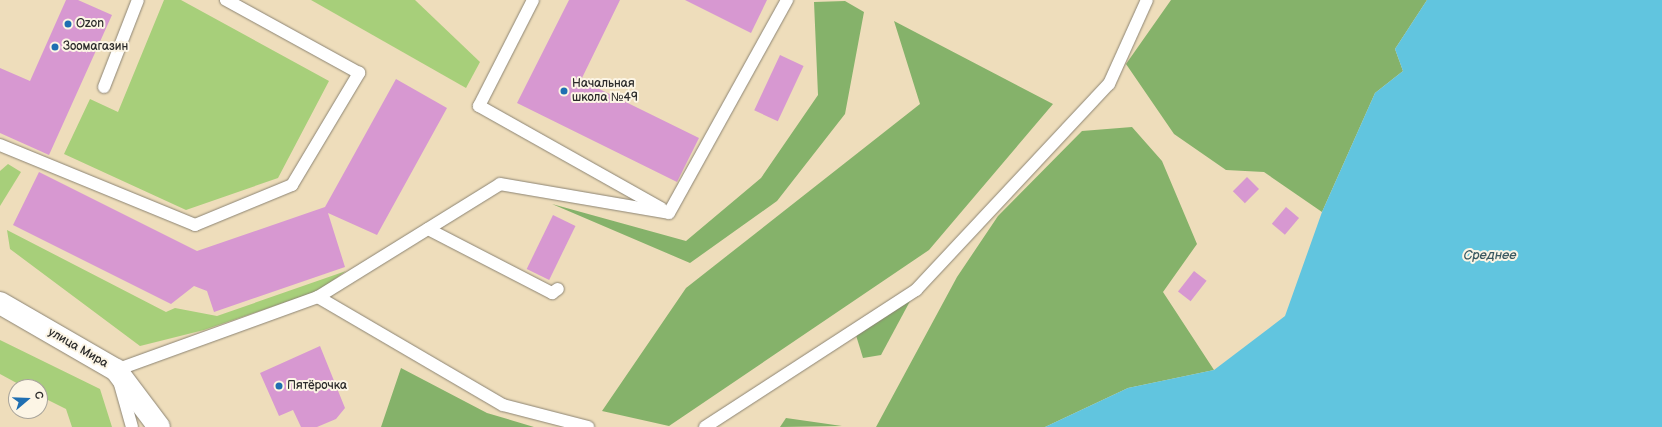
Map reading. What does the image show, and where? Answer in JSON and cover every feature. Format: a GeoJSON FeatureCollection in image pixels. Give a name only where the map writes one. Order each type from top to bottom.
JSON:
{"type":"FeatureCollection","features":[{"type":"Feature","properties":{"kind":"street","name":"улица Мира"},"geometry":{"type":"LineString","coordinates":[[0,303],[116,370],[159,427]]}},
{"type":"Feature","properties":{"kind":"lane"},"geometry":{"type":"LineString","coordinates":[[104,87],[138,0]]}},
{"type":"Feature","properties":{"kind":"lane"},"geometry":{"type":"LineString","coordinates":[[0,145],[195,225],[292,185],[359,73],[226,0]]}},
{"type":"Feature","properties":{"kind":"lane"},"geometry":{"type":"LineString","coordinates":[[532,0],[479,106],[669,213]]}},
{"type":"Feature","properties":{"kind":"lane"},"geometry":{"type":"LineString","coordinates":[[669,213],[788,0]]}},
{"type":"Feature","properties":{"kind":"lane"},"geometry":{"type":"LineString","coordinates":[[705,427],[916,290],[1109,84],[1147,0]]}},
{"type":"Feature","properties":{"kind":"lane"},"geometry":{"type":"LineString","coordinates":[[132,427],[116,370],[318,297],[500,184],[669,213]]}},
{"type":"Feature","properties":{"kind":"lane"},"geometry":{"type":"LineString","coordinates":[[428,229],[552,293],[558,288]]}},
{"type":"Feature","properties":{"kind":"lane"},"geometry":{"type":"LineString","coordinates":[[318,297],[503,405],[588,427]]}},
{"type":"Feature","properties":{"kind":"green space"},"geometry":{"type":"Polygon","coordinates":[[[164,0],[181,0],[329,81],[278,178],[186,210],[64,154],[90,99],[118,112],[164,0]]]}},
{"type":"Feature","properties":{"kind":"green space"},"geometry":{"type":"Polygon","coordinates":[[[311,0],[415,0],[480,62],[466,88],[311,0]]]}},
{"type":"Feature","properties":{"kind":"green space"},"geometry":{"type":"Polygon","coordinates":[[[1171,0],[1427,0],[1395,49],[1403,71],[1375,93],[1322,212],[1264,172],[1226,170],[1174,134],[1126,64],[1171,0]]]}},
{"type":"Feature","properties":{"kind":"green space"},"geometry":{"type":"Polygon","coordinates":[[[845,1],[864,12],[845,114],[777,201],[690,263],[552,204],[686,241],[761,178],[818,95],[814,2],[845,1]]]}},
{"type":"Feature","properties":{"kind":"green space"},"geometry":{"type":"Polygon","coordinates":[[[894,21],[1053,104],[929,250],[669,426],[602,411],[686,288],[920,104],[894,21]]]}},
{"type":"Feature","properties":{"kind":"green space"},"geometry":{"type":"Polygon","coordinates":[[[1132,127],[1162,161],[1197,244],[1163,292],[1214,370],[1128,388],[1045,427],[876,427],[957,277],[998,216],[1082,131],[1132,127]]]}},
{"type":"Feature","properties":{"kind":"green space"},"geometry":{"type":"Polygon","coordinates":[[[8,164],[21,172],[0,206],[0,171],[8,164]]]}},
{"type":"Feature","properties":{"kind":"green space"},"geometry":{"type":"Polygon","coordinates":[[[7,230],[166,312],[175,308],[217,316],[346,271],[318,291],[204,330],[140,346],[10,249],[7,230]]]}},
{"type":"Feature","properties":{"kind":"green space"},"geometry":{"type":"Polygon","coordinates":[[[916,290],[881,355],[863,358],[855,332],[916,290]]]}},
{"type":"Feature","properties":{"kind":"green space"},"geometry":{"type":"Polygon","coordinates":[[[0,340],[100,389],[112,427],[72,427],[66,409],[48,400],[48,379],[9,379],[0,374],[0,340]]]}},
{"type":"Feature","properties":{"kind":"green space"},"geometry":{"type":"Polygon","coordinates":[[[401,368],[487,413],[534,427],[381,427],[401,368]]]}},
{"type":"Feature","properties":{"kind":"green space"},"geometry":{"type":"Polygon","coordinates":[[[786,418],[842,426],[780,427],[786,418]]]}},
{"type":"Feature","properties":{"kind":"water","name":"Среднее"},"geometry":{"type":"Polygon","coordinates":[[[1427,0],[1662,0],[1662,427],[1045,427],[1128,388],[1214,370],[1285,316],[1322,212],[1375,93],[1403,71],[1395,49],[1427,0]]]}},
{"type":"Feature","properties":{"kind":"building"},"geometry":{"type":"Polygon","coordinates":[[[66,0],[78,0],[112,15],[49,155],[0,133],[0,68],[30,81],[66,0]]]}},
{"type":"Feature","properties":{"kind":"building","name":"Начальная школа №49"},"geometry":{"type":"Polygon","coordinates":[[[569,0],[620,0],[581,80],[699,138],[677,182],[517,103],[569,0]]]}},
{"type":"Feature","properties":{"kind":"building"},"geometry":{"type":"Polygon","coordinates":[[[685,0],[767,0],[751,33],[685,0]]]}},
{"type":"Feature","properties":{"kind":"building"},"geometry":{"type":"Polygon","coordinates":[[[780,55],[804,66],[778,121],[754,110],[780,55]]]}},
{"type":"Feature","properties":{"kind":"building"},"geometry":{"type":"Polygon","coordinates":[[[396,79],[447,108],[377,235],[328,213],[345,267],[214,312],[207,291],[194,286],[171,304],[13,225],[39,172],[197,251],[325,207],[396,79]]]}},
{"type":"Feature","properties":{"kind":"building"},"geometry":{"type":"Polygon","coordinates":[[[1247,177],[1259,189],[1245,203],[1233,191],[1247,177]]]}},
{"type":"Feature","properties":{"kind":"building"},"geometry":{"type":"Polygon","coordinates":[[[1286,207],[1299,218],[1285,235],[1272,224],[1286,207]]]}},
{"type":"Feature","properties":{"kind":"building"},"geometry":{"type":"Polygon","coordinates":[[[553,215],[575,226],[549,280],[527,269],[553,215]]]}},
{"type":"Feature","properties":{"kind":"building"},"geometry":{"type":"Polygon","coordinates":[[[1194,271],[1207,281],[1191,301],[1178,291],[1194,271]]]}},
{"type":"Feature","properties":{"kind":"building"},"geometry":{"type":"Polygon","coordinates":[[[320,346],[345,408],[336,419],[317,427],[301,427],[293,410],[279,416],[260,373],[320,346]]]}},
{"type":"Feature","properties":{"kind":"place","name":"Ozon"},"geometry":{"type":"Point","coordinates":[68,24]}},
{"type":"Feature","properties":{"kind":"place","name":"Зоомагазин"},"geometry":{"type":"Point","coordinates":[55,47]}},
{"type":"Feature","properties":{"kind":"place","name":"Начальная школа №49"},"geometry":{"type":"Point","coordinates":[564,91]}},
{"type":"Feature","properties":{"kind":"place","name":"Пятёрочка"},"geometry":{"type":"Point","coordinates":[279,386]}}]}
